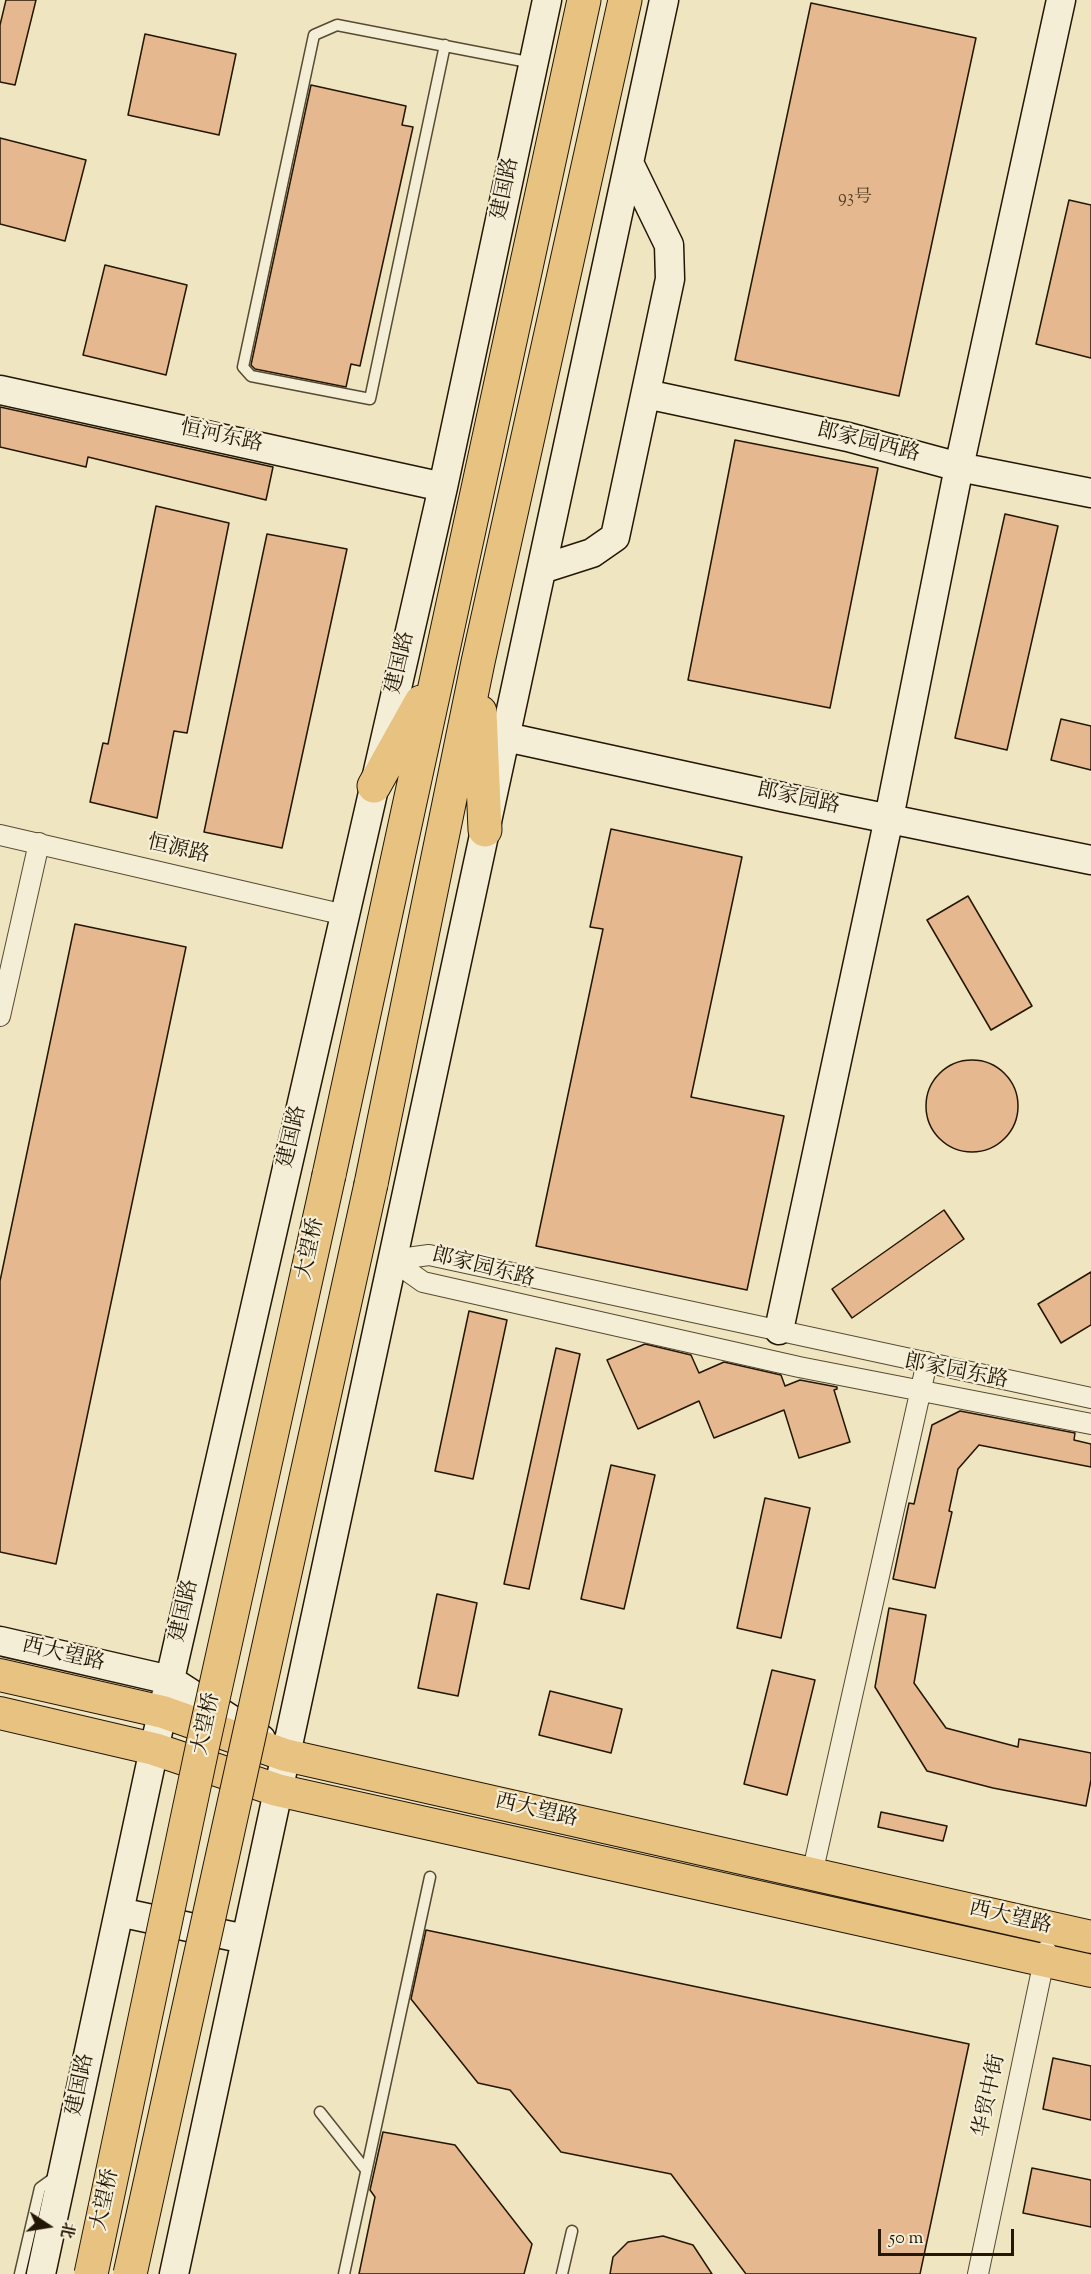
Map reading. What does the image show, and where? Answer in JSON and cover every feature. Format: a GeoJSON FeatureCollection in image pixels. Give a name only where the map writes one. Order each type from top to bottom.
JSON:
{"type":"FeatureCollection","features":[{"type":"Feature","properties":{"kind":"highway","name":"建国路"},"geometry":{"type":"LineString","coordinates":[[328,1175],[584,0]]}},
{"type":"Feature","properties":{"kind":"highway"},"geometry":{"type":"LineString","coordinates":[[485,830],[478,662],[625,0]]}},
{"type":"Feature","properties":{"kind":"highway","name":"大望桥"},"geometry":{"type":"LineString","coordinates":[[130,2274],[371,1184],[478,662]]}},
{"type":"Feature","properties":{"kind":"highway"},"geometry":{"type":"LineString","coordinates":[[374,786],[438,671]]}},
{"type":"Feature","properties":{"kind":"highway","name":"大望桥"},"geometry":{"type":"LineString","coordinates":[[91,2274],[203,1744],[328,1175]]}},
{"type":"Feature","properties":{"kind":"main road","name":"西大望路"},"geometry":{"type":"LineString","coordinates":[[0,1675],[163,1712],[285,1755],[1091,1937]]}},
{"type":"Feature","properties":{"kind":"main road"},"geometry":{"type":"LineString","coordinates":[[0,1713],[154,1749]]}},
{"type":"Feature","properties":{"kind":"main road","name":"西大望路"},"geometry":{"type":"LineString","coordinates":[[154,1749],[278,1790],[1091,1971]]}},
{"type":"Feature","properties":{"kind":"street","name":"建国路"},"geometry":{"type":"LineString","coordinates":[[41,2274],[154,1749],[443,487],[547,0]]}},
{"type":"Feature","properties":{"kind":"street"},"geometry":{"type":"LineString","coordinates":[[174,2274],[664,0]]}},
{"type":"Feature","properties":{"kind":"street"},"geometry":{"type":"LineString","coordinates":[[779,1330],[889,818],[959,467],[1061,0]]}},
{"type":"Feature","properties":{"kind":"street"},"geometry":{"type":"LineString","coordinates":[[542,569],[592,553],[615,537],[646,394],[670,279],[669,245],[629,163]]}},
{"type":"Feature","properties":{"kind":"street","name":"恒河东路"},"geometry":{"type":"LineString","coordinates":[[0,390],[443,487]]}},
{"type":"Feature","properties":{"kind":"street","name":"郎家园西路"},"geometry":{"type":"LineString","coordinates":[[646,394],[848,437],[959,467],[1091,493]]}},
{"type":"Feature","properties":{"kind":"street","name":"郎家园路"},"geometry":{"type":"LineString","coordinates":[[506,737],[782,797],[1091,860]]}},
{"type":"Feature","properties":{"kind":"street","name":"恒源路"},"geometry":{"type":"LineString","coordinates":[[0,835],[345,915]]}},
{"type":"Feature","properties":{"kind":"street"},"geometry":{"type":"LineString","coordinates":[[0,1016],[39,843]]}},
{"type":"Feature","properties":{"kind":"street","name":"郎家园东路"},"geometry":{"type":"LineString","coordinates":[[392,1260],[429,1256],[1091,1398]]}},
{"type":"Feature","properties":{"kind":"street","name":"郎家园东路"},"geometry":{"type":"LineString","coordinates":[[392,1260],[423,1282],[799,1367],[1091,1424]]}},
{"type":"Feature","properties":{"kind":"street"},"geometry":{"type":"LineString","coordinates":[[812,1874],[927,1362]]}},
{"type":"Feature","properties":{"kind":"street","name":"西大望路"},"geometry":{"type":"LineString","coordinates":[[0,1641],[170,1680],[285,1755]]}},
{"type":"Feature","properties":{"kind":"street"},"geometry":{"type":"LineString","coordinates":[[119,1912],[245,1940]]}},
{"type":"Feature","properties":{"kind":"street","name":"华贸中街"},"geometry":{"type":"LineString","coordinates":[[978,2274],[1050,1928]]}},
{"type":"Feature","properties":{"kind":"lane"},"geometry":{"type":"LineString","coordinates":[[445,45],[370,399],[251,376],[243,367],[314,34],[337,25],[445,45],[534,63]]}},
{"type":"Feature","properties":{"kind":"lane"},"geometry":{"type":"LineString","coordinates":[[344,2274],[430,1877]]}},
{"type":"Feature","properties":{"kind":"lane"},"geometry":{"type":"LineString","coordinates":[[320,2112],[366,2170]]}},
{"type":"Feature","properties":{"kind":"lane"},"geometry":{"type":"LineString","coordinates":[[20,2274],[40,2188],[63,2172]]}},
{"type":"Feature","properties":{"kind":"lane"},"geometry":{"type":"LineString","coordinates":[[562,2274],[572,2231]]}},
{"type":"Feature","properties":{"kind":"building"},"geometry":{"type":"Polygon","coordinates":[[[6,0],[36,0],[15,85],[0,82],[0,25],[6,0]]]}},
{"type":"Feature","properties":{"kind":"building"},"geometry":{"type":"Polygon","coordinates":[[[811,3],[976,38],[899,396],[735,360],[811,3]]]}},
{"type":"Feature","properties":{"kind":"building"},"geometry":{"type":"Polygon","coordinates":[[[145,34],[236,54],[219,135],[128,115],[145,34]]]}},
{"type":"Feature","properties":{"kind":"building"},"geometry":{"type":"Polygon","coordinates":[[[311,85],[406,106],[402,125],[413,127],[360,366],[351,364],[346,387],[255,369],[251,365],[311,85]]]}},
{"type":"Feature","properties":{"kind":"building"},"geometry":{"type":"Polygon","coordinates":[[[0,138],[86,160],[65,241],[0,224],[0,138]]]}},
{"type":"Feature","properties":{"kind":"building"},"geometry":{"type":"Polygon","coordinates":[[[1069,200],[1091,205],[1091,358],[1036,344],[1069,200]]]}},
{"type":"Feature","properties":{"kind":"building"},"geometry":{"type":"Polygon","coordinates":[[[105,265],[187,285],[166,375],[83,355],[105,265]]]}},
{"type":"Feature","properties":{"kind":"building"},"geometry":{"type":"Polygon","coordinates":[[[0,407],[273,467],[266,500],[88,457],[86,467],[0,447],[0,407]]]}},
{"type":"Feature","properties":{"kind":"building"},"geometry":{"type":"Polygon","coordinates":[[[735,440],[878,468],[830,708],[688,680],[735,440]]]}},
{"type":"Feature","properties":{"kind":"building"},"geometry":{"type":"Polygon","coordinates":[[[156,506],[229,523],[187,733],[174,731],[157,818],[90,802],[103,743],[108,744],[156,506]]]}},
{"type":"Feature","properties":{"kind":"building"},"geometry":{"type":"Polygon","coordinates":[[[1005,514],[1058,526],[1007,750],[955,738],[1005,514]]]}},
{"type":"Feature","properties":{"kind":"building"},"geometry":{"type":"Polygon","coordinates":[[[267,534],[347,549],[282,848],[204,832],[267,534]]]}},
{"type":"Feature","properties":{"kind":"building"},"geometry":{"type":"Polygon","coordinates":[[[1061,719],[1091,726],[1091,770],[1051,760],[1061,719]]]}},
{"type":"Feature","properties":{"kind":"building"},"geometry":{"type":"Polygon","coordinates":[[[611,829],[742,857],[691,1097],[784,1116],[747,1290],[536,1246],[603,929],[590,927],[611,829]]]}},
{"type":"Feature","properties":{"kind":"building"},"geometry":{"type":"Polygon","coordinates":[[[968,896],[1032,1006],[991,1030],[927,920],[968,896]]]}},
{"type":"Feature","properties":{"kind":"building"},"geometry":{"type":"Polygon","coordinates":[[[75,924],[186,947],[56,1564],[0,1552],[0,1281],[75,924]]]}},
{"type":"Feature","properties":{"kind":"building"},"geometry":{"type":"Polygon","coordinates":[[[972,1060],[989,1064],[1004,1074],[1014,1089],[1018,1106],[1014,1123],[1004,1138],[989,1148],[972,1152],[955,1148],[940,1138],[930,1123],[926,1106],[930,1089],[940,1074],[955,1064],[972,1060]]]}},
{"type":"Feature","properties":{"kind":"building"},"geometry":{"type":"Polygon","coordinates":[[[944,1210],[964,1239],[852,1318],[832,1289],[944,1210]]]}},
{"type":"Feature","properties":{"kind":"building"},"geometry":{"type":"Polygon","coordinates":[[[1091,1272],[1091,1325],[1061,1343],[1038,1304],[1091,1272]]]}},
{"type":"Feature","properties":{"kind":"building"},"geometry":{"type":"Polygon","coordinates":[[[469,1311],[507,1320],[473,1479],[435,1471],[469,1311]]]}},
{"type":"Feature","properties":{"kind":"building"},"geometry":{"type":"Polygon","coordinates":[[[645,1344],[691,1355],[699,1373],[724,1362],[781,1375],[785,1386],[800,1380],[837,1387],[834,1390],[850,1442],[799,1458],[784,1410],[714,1438],[699,1401],[638,1429],[607,1360],[645,1344]]]}},
{"type":"Feature","properties":{"kind":"building"},"geometry":{"type":"Polygon","coordinates":[[[556,1348],[580,1354],[529,1589],[504,1584],[556,1348]]]}},
{"type":"Feature","properties":{"kind":"building"},"geometry":{"type":"Polygon","coordinates":[[[960,1411],[1075,1433],[1074,1440],[1091,1444],[1091,1467],[979,1445],[958,1469],[949,1511],[952,1512],[935,1588],[893,1579],[909,1503],[914,1504],[932,1425],[960,1411]]]}},
{"type":"Feature","properties":{"kind":"building"},"geometry":{"type":"Polygon","coordinates":[[[611,1465],[655,1475],[624,1609],[581,1599],[611,1465]]]}},
{"type":"Feature","properties":{"kind":"building"},"geometry":{"type":"Polygon","coordinates":[[[765,1498],[810,1508],[781,1638],[737,1628],[765,1498]]]}},
{"type":"Feature","properties":{"kind":"building"},"geometry":{"type":"Polygon","coordinates":[[[437,1594],[477,1603],[458,1696],[418,1688],[437,1594]]]}},
{"type":"Feature","properties":{"kind":"building"},"geometry":{"type":"Polygon","coordinates":[[[889,1608],[926,1615],[914,1683],[946,1728],[1018,1747],[1019,1739],[1091,1753],[1091,1780],[1086,1806],[993,1788],[927,1771],[875,1687],[889,1608]]]}},
{"type":"Feature","properties":{"kind":"building"},"geometry":{"type":"Polygon","coordinates":[[[772,1670],[815,1680],[787,1795],[744,1784],[772,1670]]]}},
{"type":"Feature","properties":{"kind":"building"},"geometry":{"type":"Polygon","coordinates":[[[550,1691],[622,1709],[611,1753],[539,1735],[550,1691]]]}},
{"type":"Feature","properties":{"kind":"building"},"geometry":{"type":"Polygon","coordinates":[[[881,1812],[947,1826],[943,1841],[878,1827],[881,1812]]]}},
{"type":"Feature","properties":{"kind":"building"},"geometry":{"type":"Polygon","coordinates":[[[426,1930],[969,2044],[920,2274],[746,2274],[671,2174],[561,2152],[510,2090],[478,2083],[411,1999],[426,1930]]]}},
{"type":"Feature","properties":{"kind":"building"},"geometry":{"type":"Polygon","coordinates":[[[1053,2058],[1091,2066],[1091,2120],[1043,2109],[1053,2058]]]}},
{"type":"Feature","properties":{"kind":"building"},"geometry":{"type":"Polygon","coordinates":[[[383,2132],[455,2145],[532,2244],[524,2274],[359,2274],[375,2197],[370,2190],[383,2132]]]}},
{"type":"Feature","properties":{"kind":"building"},"geometry":{"type":"Polygon","coordinates":[[[1032,2168],[1091,2180],[1091,2227],[1023,2213],[1032,2168]]]}},
{"type":"Feature","properties":{"kind":"building"},"geometry":{"type":"Polygon","coordinates":[[[663,2236],[693,2245],[712,2274],[610,2274],[613,2257],[628,2242],[663,2236]]]}}]}
